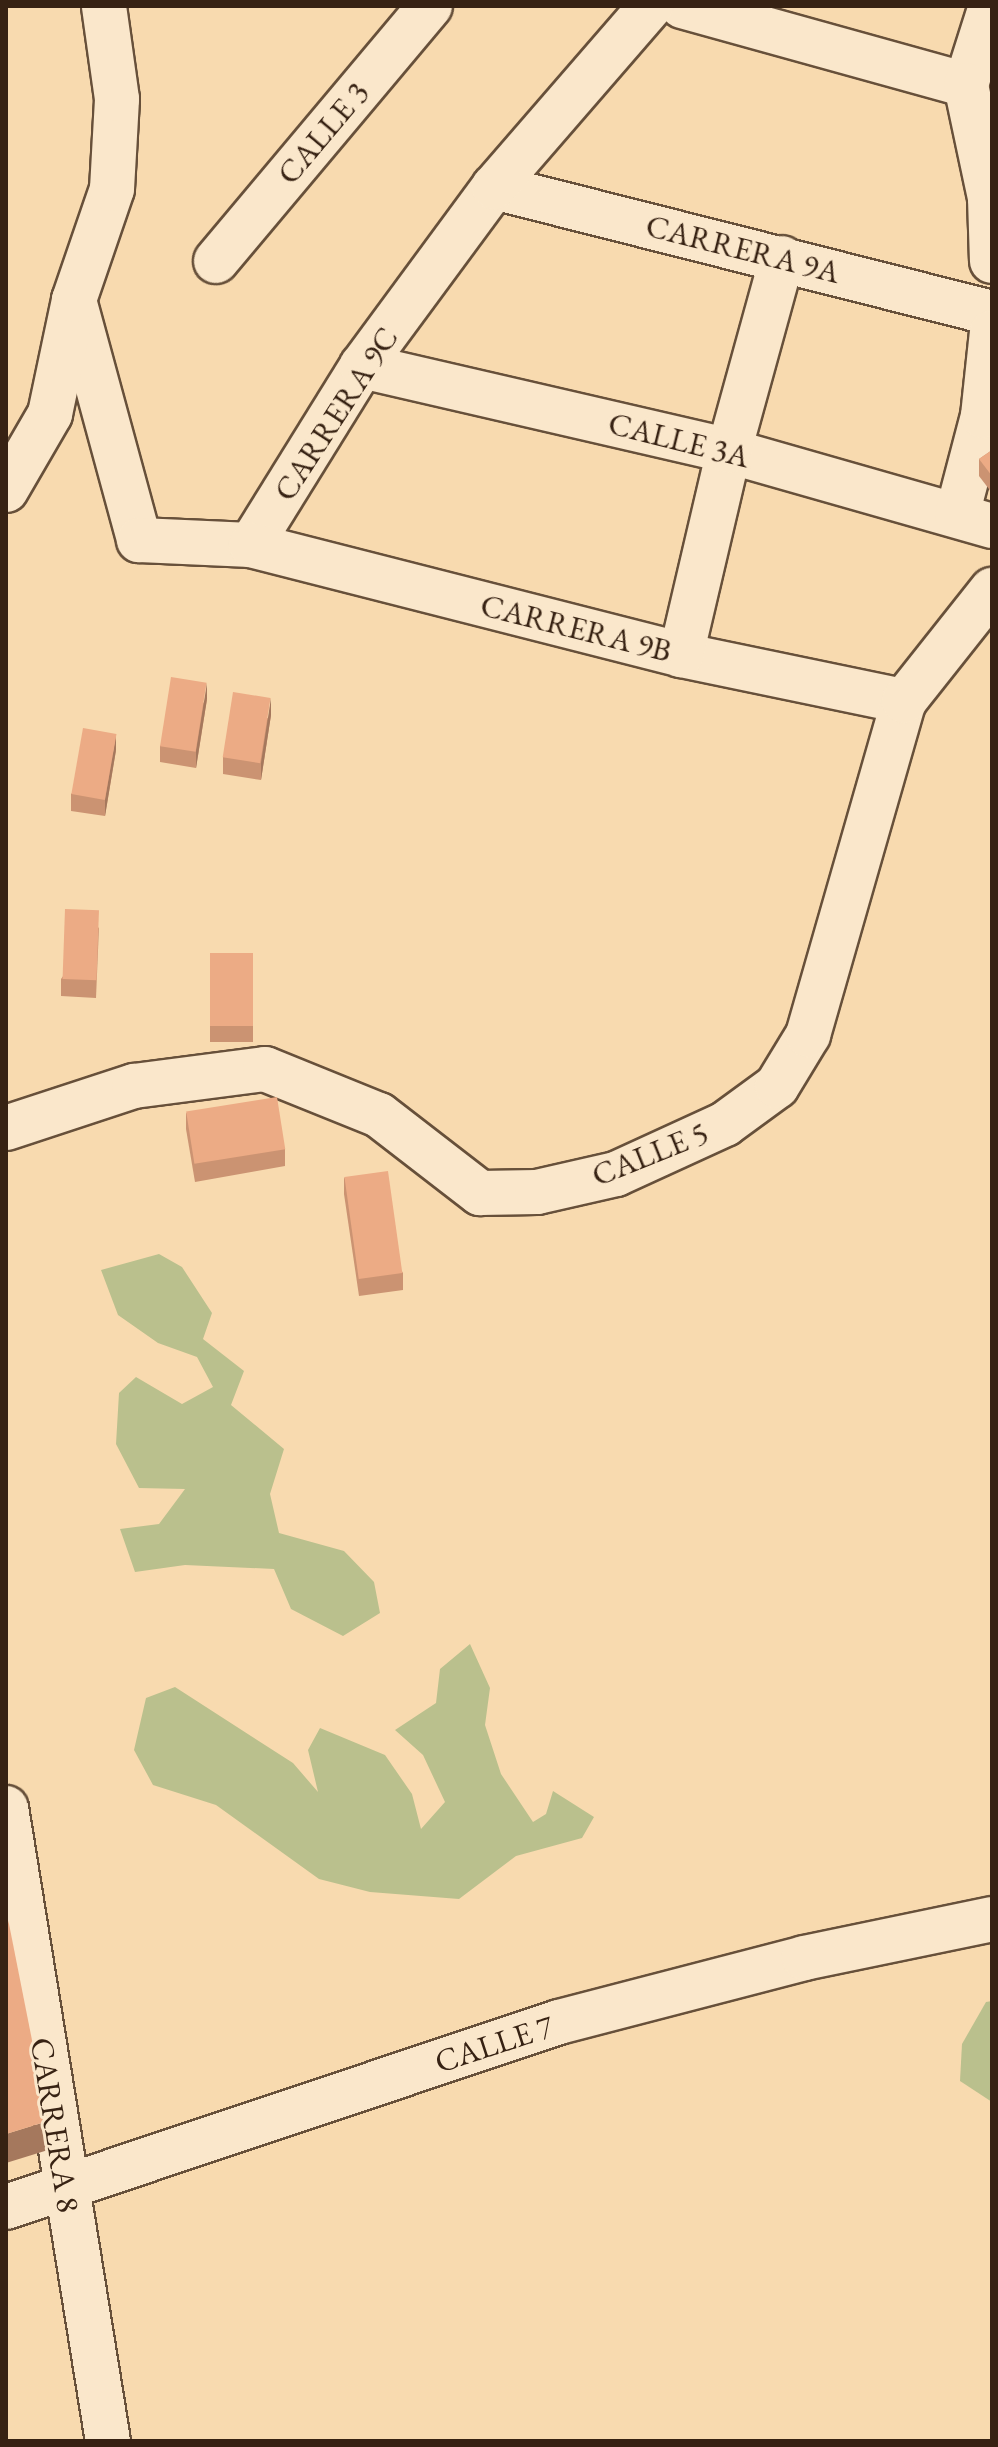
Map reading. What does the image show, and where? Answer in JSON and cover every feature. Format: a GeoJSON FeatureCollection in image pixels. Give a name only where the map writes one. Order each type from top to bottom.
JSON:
{"type":"FeatureCollection","features":[{"type":"Feature","properties":{"kind":"street"},"geometry":{"type":"LineString","coordinates":[[6,490],[50,414],[74,300],[112,189],[117,99],[104,6]]}},
{"type":"Feature","properties":{"kind":"street","name":"CALLE 3"},"geometry":{"type":"LineString","coordinates":[[216,261],[430,6]]}},
{"type":"Feature","properties":{"kind":"street","name":"CARRERA 9C"},"geometry":{"type":"LineString","coordinates":[[251,545],[362,366],[494,187],[678,6],[966,85]]}},
{"type":"Feature","properties":{"kind":"street"},"geometry":{"type":"LineString","coordinates":[[991,6],[966,85],[990,198],[992,261]]}},
{"type":"Feature","properties":{"kind":"street","name":"CARRERA 9A"},"geometry":{"type":"LineString","coordinates":[[494,187],[992,313]]}},
{"type":"Feature","properties":{"kind":"street"},"geometry":{"type":"LineString","coordinates":[[681,655],[729,451],[782,258]]}},
{"type":"Feature","properties":{"kind":"street"},"geometry":{"type":"LineString","coordinates":[[74,300],[139,540],[251,545]]}},
{"type":"Feature","properties":{"kind":"street"},"geometry":{"type":"LineString","coordinates":[[975,520],[992,332]]}},
{"type":"Feature","properties":{"kind":"street","name":"CALLE 3A"},"geometry":{"type":"LineString","coordinates":[[362,366],[729,451],[975,520]]}},
{"type":"Feature","properties":{"kind":"street","name":"CARRERA 9B"},"geometry":{"type":"LineString","coordinates":[[251,545],[681,655],[904,701]]}},
{"type":"Feature","properties":{"kind":"street","name":"CALLE 5"},"geometry":{"type":"LineString","coordinates":[[6,1128],[134,1086],[265,1069],[379,1115],[480,1193],[495,1193],[537,1192],[616,1174],[725,1124],[777,1086],[808,1035],[904,701],[992,590]]}},
{"type":"Feature","properties":{"kind":"street","name":"CARRERA 8"},"geometry":{"type":"LineString","coordinates":[[6,1808],[108,2441]]}},
{"type":"Feature","properties":{"kind":"street","name":"CALLE 7"},"geometry":{"type":"LineString","coordinates":[[6,2207],[559,2022],[804,1958],[992,1919]]}},
{"type":"Feature","properties":{"kind":"green space"},"geometry":{"type":"Polygon","coordinates":[[[159,1254],[182,1267],[212,1313],[203,1339],[244,1371],[231,1405],[284,1449],[270,1494],[279,1533],[344,1551],[374,1582],[380,1613],[343,1636],[291,1609],[274,1569],[185,1565],[135,1572],[120,1529],[159,1524],[185,1489],[139,1488],[116,1444],[119,1393],[136,1377],[182,1404],[213,1387],[197,1357],[158,1343],[118,1315],[101,1270],[159,1254]]]}},
{"type":"Feature","properties":{"kind":"green space"},"geometry":{"type":"Polygon","coordinates":[[[470,1644],[490,1688],[485,1725],[501,1774],[533,1822],[546,1814],[553,1791],[594,1817],[582,1838],[516,1856],[459,1899],[370,1892],[319,1879],[216,1805],[153,1785],[134,1750],[146,1698],[175,1687],[293,1763],[318,1792],[308,1750],[320,1728],[385,1755],[412,1794],[421,1829],[445,1802],[423,1755],[395,1730],[436,1703],[440,1669],[470,1644]]]}},
{"type":"Feature","properties":{"kind":"green space"},"geometry":{"type":"Polygon","coordinates":[[[992,2001],[992,2102],[960,2081],[962,2044],[986,2002],[992,2001]]]}},
{"type":"Feature","properties":{"kind":"building"},"geometry":{"type":"Polygon","coordinates":[[[992,450],[992,476],[979,459],[992,450]]]}},
{"type":"Feature","properties":{"kind":"building"},"geometry":{"type":"Polygon","coordinates":[[[171,677],[207,683],[196,752],[160,746],[171,677]]]}},
{"type":"Feature","properties":{"kind":"building"},"geometry":{"type":"Polygon","coordinates":[[[233,692],[271,698],[260,763],[223,757],[233,692]]]}},
{"type":"Feature","properties":{"kind":"building"},"geometry":{"type":"Polygon","coordinates":[[[83,728],[116,734],[105,800],[71,794],[83,728]]]}},
{"type":"Feature","properties":{"kind":"building"},"geometry":{"type":"Polygon","coordinates":[[[65,909],[99,910],[97,980],[63,979],[65,909]]]}},
{"type":"Feature","properties":{"kind":"building"},"geometry":{"type":"Polygon","coordinates":[[[210,953],[253,953],[253,1026],[210,1026],[210,953]]]}},
{"type":"Feature","properties":{"kind":"building"},"geometry":{"type":"Polygon","coordinates":[[[277,1097],[285,1149],[194,1164],[186,1111],[277,1097]]]}},
{"type":"Feature","properties":{"kind":"building"},"geometry":{"type":"Polygon","coordinates":[[[388,1171],[402,1273],[359,1279],[344,1177],[388,1171]]]}},
{"type":"Feature","properties":{"kind":"building"},"geometry":{"type":"Polygon","coordinates":[[[6,1914],[48,2121],[6,2134],[6,1914]]]}}]}
